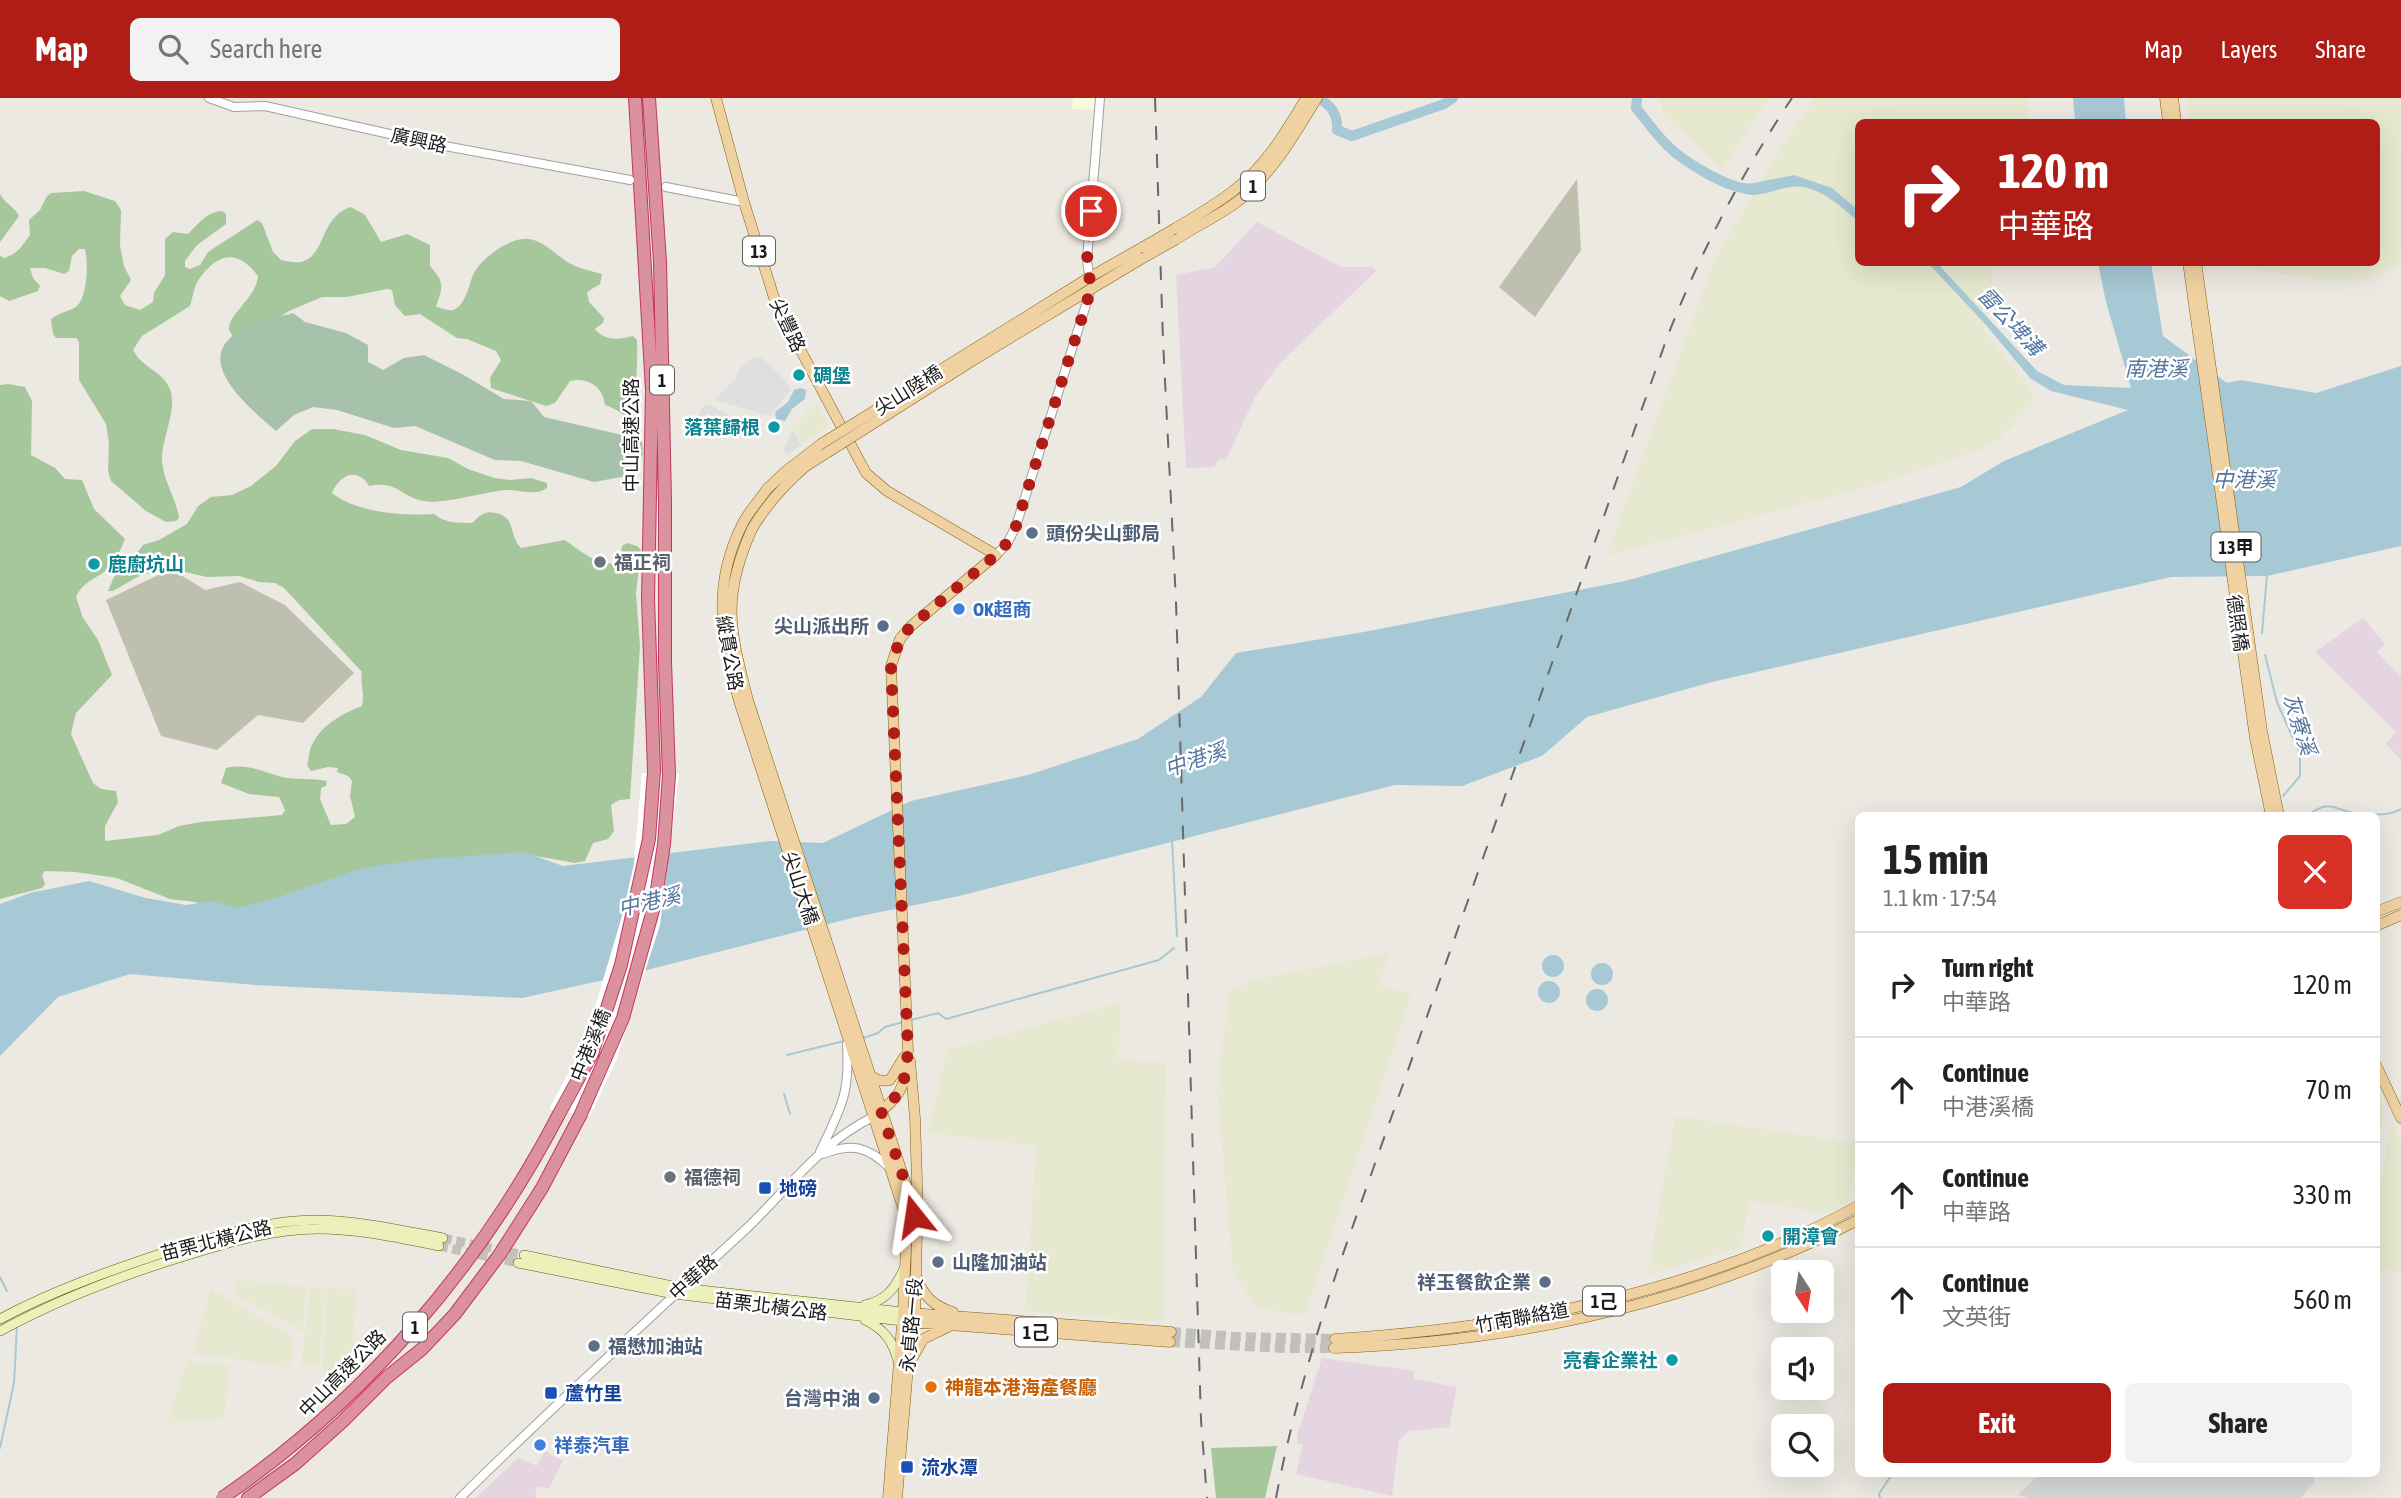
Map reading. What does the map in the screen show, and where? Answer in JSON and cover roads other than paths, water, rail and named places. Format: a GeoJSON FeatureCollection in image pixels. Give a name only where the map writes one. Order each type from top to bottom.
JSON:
{"type":"FeatureCollection","features":[{"type":"Feature","properties":{"kind":"highway","name":"中山高速公路"},"geometry":{"type":"LineString","coordinates":[[635,98],[652,390],[648,599],[654,771]]}},
{"type":"Feature","properties":{"kind":"highway","name":"中山高速公路"},"geometry":{"type":"LineString","coordinates":[[649,98],[660,262],[665,662]]}},
{"type":"Feature","properties":{"kind":"highway","name":"中港溪橋"},"geometry":{"type":"LineString","coordinates":[[386,1378],[422,1349],[455,1314],[493,1264],[542,1188],[580,1116],[623,1018],[655,902],[664,844],[669,775],[665,662]]}},
{"type":"Feature","properties":{"kind":"highway","name":"中港溪橋"},"geometry":{"type":"LineString","coordinates":[[559,1114],[592,1054],[621,965],[649,839],[654,771]]}},
{"type":"Feature","properties":{"kind":"highway","name":"中山高速公路"},"geometry":{"type":"LineString","coordinates":[[222,1498],[304,1437],[349,1396],[412,1329],[503,1208],[559,1114]]}},
{"type":"Feature","properties":{"kind":"highway","name":"中山高速公路"},"geometry":{"type":"LineString","coordinates":[[248,1498],[295,1464],[386,1378]]}},
{"type":"Feature","properties":{"kind":"main road","name":"尖豐路"},"geometry":{"type":"LineString","coordinates":[[716,98],[744,202],[776,304],[866,472],[887,491],[996,555]]}},
{"type":"Feature","properties":{"kind":"main road","name":"1"},"geometry":{"type":"LineString","coordinates":[[1091,289],[1143,253],[1241,199],[1297,122],[1306,104],[1317,98]]}},
{"type":"Feature","properties":{"kind":"main road"},"geometry":{"type":"LineString","coordinates":[[2165,98],[2168,119]]}},
{"type":"Feature","properties":{"kind":"main road"},"geometry":{"type":"LineString","coordinates":[[2173,98],[2176,119]]}},
{"type":"Feature","properties":{"kind":"main road","name":"1"},"geometry":{"type":"LineString","coordinates":[[1090,277],[1143,253]]}},
{"type":"Feature","properties":{"kind":"main road","name":"德照橋"},"geometry":{"type":"LineString","coordinates":[[2189,266],[2255,738],[2270,812]]}},
{"type":"Feature","properties":{"kind":"main road","name":"德照橋"},"geometry":{"type":"LineString","coordinates":[[2197,266],[2262,731],[2278,812]]}},
{"type":"Feature","properties":{"kind":"main road","name":"尖山陸橋"},"geometry":{"type":"LineString","coordinates":[[747,526],[767,489],[821,444],[1090,277]]}},
{"type":"Feature","properties":{"kind":"main road","name":"尖山陸橋"},"geometry":{"type":"LineString","coordinates":[[747,526],[806,466],[1091,289]]}},
{"type":"Feature","properties":{"kind":"main road","name":"縱貫公路"},"geometry":{"type":"LineString","coordinates":[[743,698],[730,612],[738,559],[747,526]]}},
{"type":"Feature","properties":{"kind":"main road"},"geometry":{"type":"LineString","coordinates":[[917,1231],[915,1118],[908,1050],[891,666],[900,639],[911,626],[996,555]]}},
{"type":"Feature","properties":{"kind":"main road","name":"尖山大橋"},"geometry":{"type":"LineString","coordinates":[[743,698],[846,1031],[865,1075]]}},
{"type":"Feature","properties":{"kind":"main road","name":"尖山大橋"},"geometry":{"type":"LineString","coordinates":[[743,698],[865,1075]]}},
{"type":"Feature","properties":{"kind":"main road"},"geometry":{"type":"LineString","coordinates":[[2380,910],[2401,902]]}},
{"type":"Feature","properties":{"kind":"main road"},"geometry":{"type":"LineString","coordinates":[[2380,924],[2401,915]]}},
{"type":"Feature","properties":{"kind":"main road"},"geometry":{"type":"LineString","coordinates":[[865,1075],[882,1082],[890,1080],[908,1050]]}},
{"type":"Feature","properties":{"kind":"main road","name":"中華路"},"geometry":{"type":"LineString","coordinates":[[877,1114],[901,1092],[908,1050]]}},
{"type":"Feature","properties":{"kind":"main road"},"geometry":{"type":"LineString","coordinates":[[2380,1073],[2401,1118]]}},
{"type":"Feature","properties":{"kind":"main road","name":"永貞路一段"},"geometry":{"type":"LineString","coordinates":[[865,1075],[906,1226],[915,1318],[903,1366],[887,1498]]}},
{"type":"Feature","properties":{"kind":"main road","name":"永貞路一段"},"geometry":{"type":"LineString","coordinates":[[877,1114],[911,1200],[917,1231],[902,1317],[903,1366],[897,1498]]}},
{"type":"Feature","properties":{"kind":"main road","name":"竹南聯絡道"},"geometry":{"type":"LineString","coordinates":[[1855,1207],[1779,1244],[1626,1295],[1507,1321],[1335,1343],[1423,1343],[1475,1338],[1629,1308],[1747,1269],[1855,1221]]}},
{"type":"Feature","properties":{"kind":"main road","name":"苗栗北橫公路"},"geometry":{"type":"LineString","coordinates":[[0,1331],[41,1309],[120,1276],[258,1226],[311,1220],[363,1222],[441,1242]]}},
{"type":"Feature","properties":{"kind":"main road","name":"苗栗北橫公路"},"geometry":{"type":"LineString","coordinates":[[0,1319],[115,1268],[207,1244]]}},
{"type":"Feature","properties":{"kind":"main road","name":"苗栗北橫公路"},"geometry":{"type":"LineString","coordinates":[[857,1312],[682,1288],[521,1259],[674,1294],[902,1317]]}},
{"type":"Feature","properties":{"kind":"main road"},"geometry":{"type":"LineString","coordinates":[[952,1325],[923,1339],[903,1366],[890,1338],[857,1312],[889,1295],[911,1269],[932,1301],[946,1310],[974,1318]]}},
{"type":"Feature","properties":{"kind":"main road","name":"1己"},"geometry":{"type":"LineString","coordinates":[[902,1317],[974,1318],[1170,1337],[952,1325],[915,1318]]}},
{"type":"Feature","properties":{"kind":"street","name":"廣興路"},"geometry":{"type":"LineString","coordinates":[[209,98],[234,107],[265,106],[432,144],[630,180]]}},
{"type":"Feature","properties":{"kind":"street"},"geometry":{"type":"LineString","coordinates":[[996,555],[1007,544],[1016,526],[1091,289],[1087,260],[1100,98]]}},
{"type":"Feature","properties":{"kind":"street"},"geometry":{"type":"LineString","coordinates":[[666,187],[744,202]]}},
{"type":"Feature","properties":{"kind":"street"},"geometry":{"type":"LineString","coordinates":[[818,1157],[845,1098],[848,1081],[846,1031]]}},
{"type":"Feature","properties":{"kind":"street","name":"中華路"},"geometry":{"type":"LineString","coordinates":[[460,1498],[837,1138],[877,1114]]}},
{"type":"Feature","properties":{"kind":"street"},"geometry":{"type":"LineString","coordinates":[[818,1157],[834,1150],[860,1149],[872,1152],[891,1168]]}},
{"type":"Feature","properties":{"kind":"water"},"geometry":{"type":"Polygon","coordinates":[[[2073,98],[2124,98],[2126,119],[2075,119],[2073,98]]]}},
{"type":"Feature","properties":{"kind":"water"},"geometry":{"type":"Polygon","coordinates":[[[1794,175],[1832,188],[1855,207],[1855,219],[1826,196],[1811,189],[1795,187],[1754,195],[1739,191],[1745,185],[1794,175]]]}},
{"type":"Feature","properties":{"kind":"water","name":"中港溪"},"geometry":{"type":"Polygon","coordinates":[[[1931,266],[1940,266],[2037,371],[2064,385],[2131,388],[2099,266],[2151,266],[2163,336],[2227,383],[2241,380],[2316,393],[2401,366],[2401,546],[2267,576],[2171,577],[1712,682],[1587,717],[1542,756],[1462,786],[1395,785],[959,896],[856,917],[631,974],[522,998],[255,985],[130,974],[58,997],[0,1056],[0,904],[30,893],[89,881],[146,898],[186,905],[211,901],[239,908],[359,869],[415,860],[524,852],[563,866],[770,841],[823,843],[911,801],[1028,775],[1138,739],[1201,697],[1236,653],[1364,632],[1625,581],[1961,487],[2004,461],[2128,410],[2051,391],[2030,378],[1986,325],[1931,266]]]}},
{"type":"Feature","properties":{"kind":"water"},"geometry":{"type":"Polygon","coordinates":[[[794,390],[806,390],[805,399],[792,409],[785,421],[776,419],[775,412],[788,402],[794,390]]]}},
{"type":"Feature","properties":{"kind":"water"},"geometry":{"type":"Polygon","coordinates":[[[1553,955],[1561,958],[1564,966],[1561,974],[1553,977],[1545,974],[1542,966],[1545,958],[1553,955]]]}},
{"type":"Feature","properties":{"kind":"water"},"geometry":{"type":"Polygon","coordinates":[[[1602,963],[1610,966],[1613,974],[1610,982],[1602,985],[1594,982],[1591,974],[1594,966],[1602,963]]]}},
{"type":"Feature","properties":{"kind":"water"},"geometry":{"type":"Polygon","coordinates":[[[1549,981],[1557,984],[1560,992],[1557,1000],[1549,1003],[1541,1000],[1538,992],[1541,984],[1549,981]]]}},
{"type":"Feature","properties":{"kind":"water"},"geometry":{"type":"Polygon","coordinates":[[[1597,989],[1605,992],[1608,1000],[1605,1008],[1597,1011],[1589,1008],[1586,1000],[1589,992],[1597,989]]]}},
{"type":"Feature","properties":{"kind":"waterway","name":"雷公埤溝"},"geometry":{"type":"LineString","coordinates":[[1319,98],[1333,111],[1337,130],[1352,136],[1444,104],[1453,98]]}},
{"type":"Feature","properties":{"kind":"waterway","name":"雷公埤溝"},"geometry":{"type":"LineString","coordinates":[[1637,98],[1636,108],[1675,152],[1722,181],[1734,186],[1754,188]]}},
{"type":"Feature","properties":{"kind":"waterway","name":"灰寮溪"},"geometry":{"type":"LineString","coordinates":[[2262,633],[2267,575]]}},
{"type":"Feature","properties":{"kind":"waterway","name":"灰寮溪"},"geometry":{"type":"LineString","coordinates":[[2265,655],[2277,702],[2300,754],[2300,776],[2283,796]]}},
{"type":"Feature","properties":{"kind":"waterway"},"geometry":{"type":"LineString","coordinates":[[2313,812],[2326,806],[2351,812]]}},
{"type":"Feature","properties":{"kind":"waterway"},"geometry":{"type":"LineString","coordinates":[[2380,814],[2401,809]]}},
{"type":"Feature","properties":{"kind":"waterway"},"geometry":{"type":"LineString","coordinates":[[1172,839],[1177,936]]}},
{"type":"Feature","properties":{"kind":"waterway"},"geometry":{"type":"LineString","coordinates":[[911,1020],[938,1013],[946,1019],[1159,960],[1174,948]]}},
{"type":"Feature","properties":{"kind":"waterway"},"geometry":{"type":"LineString","coordinates":[[863,1038],[903,1022]]}},
{"type":"Feature","properties":{"kind":"waterway"},"geometry":{"type":"LineString","coordinates":[[787,1055],[844,1041]]}},
{"type":"Feature","properties":{"kind":"waterway"},"geometry":{"type":"LineString","coordinates":[[784,1094],[790,1114]]}},
{"type":"Feature","properties":{"kind":"waterway"},"geometry":{"type":"LineString","coordinates":[[0,1277],[7,1291]]}},
{"type":"Feature","properties":{"kind":"waterway"},"geometry":{"type":"LineString","coordinates":[[0,1448],[14,1383],[17,1325]]}},
{"type":"Feature","properties":{"kind":"waterway","name":"灰寮溪"},"geometry":{"type":"LineString","coordinates":[[1880,1498],[1879,1494],[1890,1477]]}},
{"type":"Feature","properties":{"kind":"tunnel"},"geometry":{"type":"LineString","coordinates":[[443,1238],[524,1255]]}},
{"type":"Feature","properties":{"kind":"tunnel"},"geometry":{"type":"LineString","coordinates":[[439,1246],[518,1263]]}},
{"type":"Feature","properties":{"kind":"tunnel"},"geometry":{"type":"LineString","coordinates":[[1171,1332],[1235,1337],[1335,1339]]}},
{"type":"Feature","properties":{"kind":"tunnel"},"geometry":{"type":"LineString","coordinates":[[1170,1342],[1334,1348]]}},
{"type":"Feature","properties":{"kind":"railway"},"geometry":{"type":"LineString","coordinates":[[1155,98],[1176,602],[1201,1420],[1207,1498]]}},
{"type":"Feature","properties":{"kind":"railway"},"geometry":{"type":"LineString","coordinates":[[1276,1498],[1303,1382],[1338,1268],[1668,335],[1694,273],[1724,213],[1792,98]]}},
{"type":"Feature","properties":{"kind":"place","name":"碉堡"},"geometry":{"type":"Point","coordinates":[799,375]}},
{"type":"Feature","properties":{"kind":"place","name":"落葉歸根"},"geometry":{"type":"Point","coordinates":[774,427]}},
{"type":"Feature","properties":{"kind":"place","name":"頭份尖山郵局"},"geometry":{"type":"Point","coordinates":[1032,533]}},
{"type":"Feature","properties":{"kind":"place","name":"福正祠"},"geometry":{"type":"Point","coordinates":[600,562]}},
{"type":"Feature","properties":{"kind":"place","name":"鹿廚坑山"},"geometry":{"type":"Point","coordinates":[94,564]}},
{"type":"Feature","properties":{"kind":"place","name":"OK超商"},"geometry":{"type":"Point","coordinates":[959,609]}},
{"type":"Feature","properties":{"kind":"place","name":"尖山派出所"},"geometry":{"type":"Point","coordinates":[883,626]}},
{"type":"Feature","properties":{"kind":"place","name":"福德祠"},"geometry":{"type":"Point","coordinates":[670,1177]}},
{"type":"Feature","properties":{"kind":"place","name":"地磅"},"geometry":{"type":"Point","coordinates":[765,1188]}},
{"type":"Feature","properties":{"kind":"place","name":"開漳會"},"geometry":{"type":"Point","coordinates":[1768,1236]}},
{"type":"Feature","properties":{"kind":"place","name":"山隆加油站"},"geometry":{"type":"Point","coordinates":[938,1262]}},
{"type":"Feature","properties":{"kind":"place","name":"祥玉餐飲企業"},"geometry":{"type":"Point","coordinates":[1545,1282]}},
{"type":"Feature","properties":{"kind":"place","name":"福懋加油站"},"geometry":{"type":"Point","coordinates":[594,1346]}},
{"type":"Feature","properties":{"kind":"place","name":"亮春企業社"},"geometry":{"type":"Point","coordinates":[1672,1360]}},
{"type":"Feature","properties":{"kind":"place","name":"神龍本港海產餐廳"},"geometry":{"type":"Point","coordinates":[931,1387]}},
{"type":"Feature","properties":{"kind":"place","name":"蘆竹里"},"geometry":{"type":"Point","coordinates":[551,1393]}},
{"type":"Feature","properties":{"kind":"place","name":"台灣中油"},"geometry":{"type":"Point","coordinates":[874,1398]}},
{"type":"Feature","properties":{"kind":"place","name":"祥泰汽車"},"geometry":{"type":"Point","coordinates":[540,1445]}},
{"type":"Feature","properties":{"kind":"place","name":"流水潭"},"geometry":{"type":"Point","coordinates":[907,1467]}},
{"type":"Feature","properties":{"kind":"water label","name":"南港溪"},"geometry":{"type":"Point","coordinates":[2156,368]}}]}
